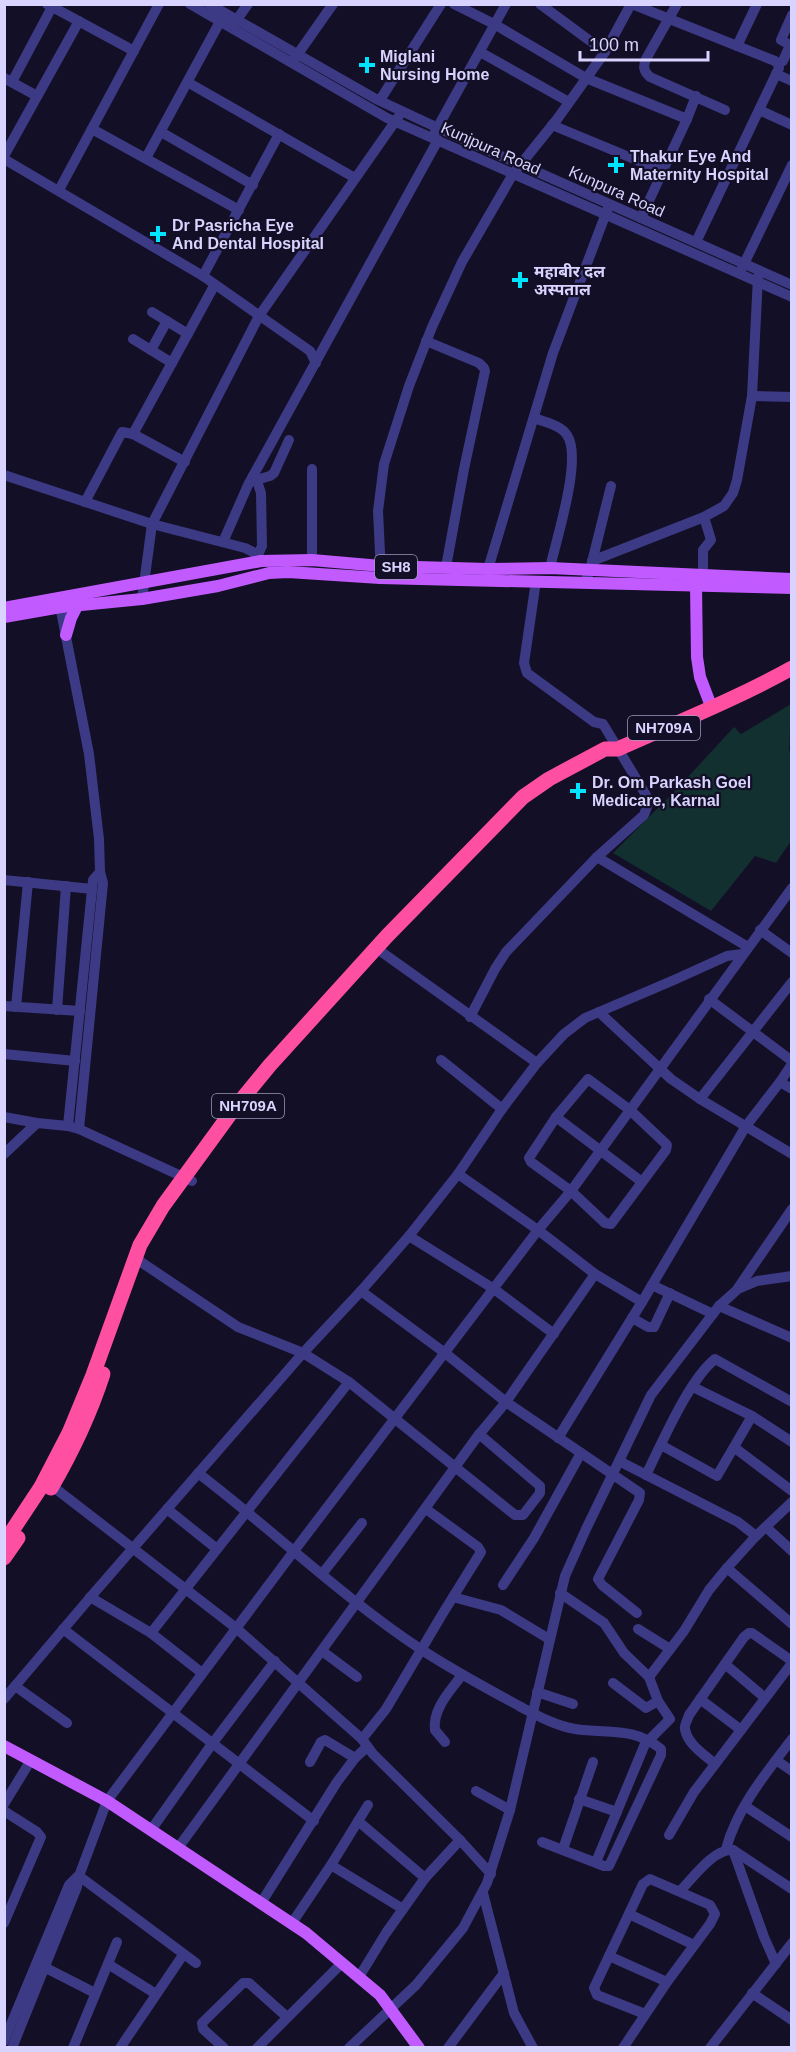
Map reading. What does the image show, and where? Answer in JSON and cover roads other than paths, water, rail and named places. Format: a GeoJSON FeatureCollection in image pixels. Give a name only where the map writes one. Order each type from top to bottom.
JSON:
{"type":"FeatureCollection","features":[{"type":"Feature","properties":{"kind":"highway","name":"NH709A"},"geometry":{"type":"LineString","coordinates":[[729,698],[792,660]]}},
{"type":"Feature","properties":{"kind":"highway","name":"NH709A"},"geometry":{"type":"LineString","coordinates":[[4,1543],[68,1459],[96,1395],[138,1260],[155,1237],[188,1179],[274,1073],[380,950],[526,807],[553,788],[610,758],[618,749],[749,691],[792,668]]}},
{"type":"Feature","properties":{"kind":"highway","name":"NH709A"},"geometry":{"type":"LineString","coordinates":[[4,1558],[48,1483]]}},
{"type":"Feature","properties":{"kind":"main road","name":"SH8"},"geometry":{"type":"LineString","coordinates":[[4,617],[145,583],[259,559],[312,560],[341,569]]}},
{"type":"Feature","properties":{"kind":"main road","name":"SH8"},"geometry":{"type":"LineString","coordinates":[[423,573],[446,567],[488,569],[591,566],[699,580]]}},
{"type":"Feature","properties":{"kind":"main road","name":"SH8"},"geometry":{"type":"LineString","coordinates":[[4,608],[60,603],[78,606],[142,599],[269,573],[341,569],[536,581],[699,580],[792,588]]}},
{"type":"Feature","properties":{"kind":"main road","name":"SH8"},"geometry":{"type":"LineString","coordinates":[[739,582],[792,579]]}},
{"type":"Feature","properties":{"kind":"main road"},"geometry":{"type":"LineString","coordinates":[[699,580],[697,657],[700,677],[711,706]]}},
{"type":"Feature","properties":{"kind":"main road"},"geometry":{"type":"LineString","coordinates":[[66,634],[78,606]]}},
{"type":"Feature","properties":{"kind":"main road"},"geometry":{"type":"LineString","coordinates":[[4,1746],[107,1801],[292,1923],[380,1995],[419,2048]]}},
{"type":"Feature","properties":{"kind":"street"},"geometry":{"type":"LineString","coordinates":[[59,190],[159,4]]}},
{"type":"Feature","properties":{"kind":"street","name":"Kunjpura Road"},"geometry":{"type":"LineString","coordinates":[[190,4],[222,17],[395,121],[436,135],[608,209],[739,274],[758,282],[790,289]]}},
{"type":"Feature","properties":{"kind":"street"},"geometry":{"type":"LineString","coordinates":[[146,158],[189,83],[222,17],[209,4]]}},
{"type":"Feature","properties":{"kind":"street"},"geometry":{"type":"LineString","coordinates":[[234,24],[248,4]]}},
{"type":"Feature","properties":{"kind":"street"},"geometry":{"type":"LineString","coordinates":[[333,4],[295,59],[402,111],[436,135]]}},
{"type":"Feature","properties":{"kind":"street"},"geometry":{"type":"LineString","coordinates":[[380,100],[441,4]]}},
{"type":"Feature","properties":{"kind":"street"},"geometry":{"type":"LineString","coordinates":[[454,4],[494,24],[586,78],[687,119]]}},
{"type":"Feature","properties":{"kind":"street"},"geometry":{"type":"LineString","coordinates":[[223,542],[506,4]]}},
{"type":"Feature","properties":{"kind":"street"},"geometry":{"type":"LineString","coordinates":[[540,4],[605,52]]}},
{"type":"Feature","properties":{"kind":"street"},"geometry":{"type":"LineString","coordinates":[[381,572],[378,511],[384,464],[426,341],[462,262],[517,169],[605,52],[632,4],[776,61],[792,81]]}},
{"type":"Feature","properties":{"kind":"street"},"geometry":{"type":"LineString","coordinates":[[677,4],[646,58],[643,66],[645,73],[725,110]]}},
{"type":"Feature","properties":{"kind":"street"},"geometry":{"type":"LineString","coordinates":[[737,46],[757,4]]}},
{"type":"Feature","properties":{"kind":"street"},"geometry":{"type":"LineString","coordinates":[[37,96],[8,80],[50,6],[134,51]]}},
{"type":"Feature","properties":{"kind":"street"},"geometry":{"type":"LineString","coordinates":[[696,242],[782,66],[790,45],[781,40],[792,15]]}},
{"type":"Feature","properties":{"kind":"street"},"geometry":{"type":"LineString","coordinates":[[79,21],[4,157],[202,276],[310,351],[316,363]]}},
{"type":"Feature","properties":{"kind":"street"},"geometry":{"type":"LineString","coordinates":[[480,52],[569,102]]}},
{"type":"Feature","properties":{"kind":"street"},"geometry":{"type":"LineString","coordinates":[[189,83],[355,178]]}},
{"type":"Feature","properties":{"kind":"street"},"geometry":{"type":"LineString","coordinates":[[641,218],[696,96]]}},
{"type":"Feature","properties":{"kind":"street"},"geometry":{"type":"LineString","coordinates":[[759,110],[792,125]]}},
{"type":"Feature","properties":{"kind":"street"},"geometry":{"type":"LineString","coordinates":[[142,599],[152,524],[259,316],[402,111]]}},
{"type":"Feature","properties":{"kind":"street"},"geometry":{"type":"LineString","coordinates":[[552,125],[663,171]]}},
{"type":"Feature","properties":{"kind":"street"},"geometry":{"type":"LineString","coordinates":[[92,129],[239,210]]}},
{"type":"Feature","properties":{"kind":"street"},"geometry":{"type":"LineString","coordinates":[[160,132],[253,185]]}},
{"type":"Feature","properties":{"kind":"street"},"geometry":{"type":"LineString","coordinates":[[202,276],[279,134]]}},
{"type":"Feature","properties":{"kind":"street"},"geometry":{"type":"LineString","coordinates":[[739,274],[792,165]]}},
{"type":"Feature","properties":{"kind":"street"},"geometry":{"type":"LineString","coordinates":[[488,569],[552,353],[608,209]]}},
{"type":"Feature","properties":{"kind":"street","name":"Kunpura Road"},"geometry":{"type":"LineString","coordinates":[[608,209],[641,218],[744,263],[790,289]]}},
{"type":"Feature","properties":{"kind":"street"},"geometry":{"type":"LineString","coordinates":[[591,566],[704,517],[724,506],[733,493],[742,459],[752,396],[759,270]]}},
{"type":"Feature","properties":{"kind":"street"},"geometry":{"type":"LineString","coordinates":[[133,434],[214,286]]}},
{"type":"Feature","properties":{"kind":"street"},"geometry":{"type":"LineString","coordinates":[[152,312],[188,334]]}},
{"type":"Feature","properties":{"kind":"street"},"geometry":{"type":"LineString","coordinates":[[152,350],[167,321]]}},
{"type":"Feature","properties":{"kind":"street"},"geometry":{"type":"LineString","coordinates":[[133,339],[172,363]]}},
{"type":"Feature","properties":{"kind":"street"},"geometry":{"type":"LineString","coordinates":[[426,341],[479,363],[485,371],[446,567]]}},
{"type":"Feature","properties":{"kind":"street"},"geometry":{"type":"LineString","coordinates":[[752,396],[792,398]]}},
{"type":"Feature","properties":{"kind":"street"},"geometry":{"type":"LineString","coordinates":[[534,418],[564,430],[573,451],[572,473],[550,568]]}},
{"type":"Feature","properties":{"kind":"street"},"geometry":{"type":"LineString","coordinates":[[85,502],[119,435],[126,432],[185,462]]}},
{"type":"Feature","properties":{"kind":"street"},"geometry":{"type":"LineString","coordinates":[[255,478],[270,476],[274,473],[289,440]]}},
{"type":"Feature","properties":{"kind":"street"},"geometry":{"type":"LineString","coordinates":[[312,469],[312,560]]}},
{"type":"Feature","properties":{"kind":"street"},"geometry":{"type":"LineString","coordinates":[[4,475],[152,524],[249,549],[259,559]]}},
{"type":"Feature","properties":{"kind":"street"},"geometry":{"type":"LineString","coordinates":[[255,478],[261,493],[262,546],[259,559]]}},
{"type":"Feature","properties":{"kind":"street"},"geometry":{"type":"LineString","coordinates":[[585,582],[611,486]]}},
{"type":"Feature","properties":{"kind":"street"},"geometry":{"type":"LineString","coordinates":[[699,580],[703,550],[711,540],[704,517]]}},
{"type":"Feature","properties":{"kind":"street"},"geometry":{"type":"LineString","coordinates":[[470,1017],[506,952],[597,858],[644,815],[648,804],[646,795],[603,724],[594,722],[527,673],[524,663],[536,581]]}},
{"type":"Feature","properties":{"kind":"street"},"geometry":{"type":"LineString","coordinates":[[60,603],[89,754],[103,883],[79,1129]]}},
{"type":"Feature","properties":{"kind":"street"},"geometry":{"type":"LineString","coordinates":[[597,858],[745,950]]}},
{"type":"Feature","properties":{"kind":"street"},"geometry":{"type":"LineString","coordinates":[[68,1126],[93,880],[100,872]]}},
{"type":"Feature","properties":{"kind":"street"},"geometry":{"type":"LineString","coordinates":[[4,880],[92,889]]}},
{"type":"Feature","properties":{"kind":"street"},"geometry":{"type":"LineString","coordinates":[[16,1007],[28,882]]}},
{"type":"Feature","properties":{"kind":"street"},"geometry":{"type":"LineString","coordinates":[[57,1010],[66,886]]}},
{"type":"Feature","properties":{"kind":"street"},"geometry":{"type":"LineString","coordinates":[[12,2048],[77,1887],[107,1801],[538,1230],[571,1191],[792,888]]}},
{"type":"Feature","properties":{"kind":"street"},"geometry":{"type":"LineString","coordinates":[[760,930],[792,952]]}},
{"type":"Feature","properties":{"kind":"street"},"geometry":{"type":"LineString","coordinates":[[380,950],[470,1017],[537,1063]]}},
{"type":"Feature","properties":{"kind":"street"},"geometry":{"type":"LineString","coordinates":[[4,1699],[198,1473],[409,1236],[458,1174],[502,1109],[537,1063],[564,1034],[585,1018],[599,1011],[745,950]]}},
{"type":"Feature","properties":{"kind":"street"},"geometry":{"type":"LineString","coordinates":[[700,1099],[792,982]]}},
{"type":"Feature","properties":{"kind":"street"},"geometry":{"type":"LineString","coordinates":[[558,1438],[746,1126],[780,1082],[792,1062],[709,999]]}},
{"type":"Feature","properties":{"kind":"street"},"geometry":{"type":"LineString","coordinates":[[4,1006],[80,1011]]}},
{"type":"Feature","properties":{"kind":"street"},"geometry":{"type":"LineString","coordinates":[[599,1011],[659,1069],[700,1099],[792,1154]]}},
{"type":"Feature","properties":{"kind":"street"},"geometry":{"type":"LineString","coordinates":[[4,1054],[75,1061]]}},
{"type":"Feature","properties":{"kind":"street"},"geometry":{"type":"LineString","coordinates":[[441,1060],[502,1109]]}},
{"type":"Feature","properties":{"kind":"street"},"geometry":{"type":"LineString","coordinates":[[587,1079],[630,1110],[667,1145],[666,1150],[611,1224],[605,1223],[571,1191],[528,1158],[556,1117],[587,1079]]}},
{"type":"Feature","properties":{"kind":"street"},"geometry":{"type":"LineString","coordinates":[[780,1082],[792,1089]]}},
{"type":"Feature","properties":{"kind":"street"},"geometry":{"type":"LineString","coordinates":[[4,1117],[79,1129],[188,1179]]}},
{"type":"Feature","properties":{"kind":"street"},"geometry":{"type":"LineString","coordinates":[[556,1117],[642,1182]]}},
{"type":"Feature","properties":{"kind":"street"},"geometry":{"type":"LineString","coordinates":[[4,1154],[37,1123]]}},
{"type":"Feature","properties":{"kind":"street"},"geometry":{"type":"LineString","coordinates":[[458,1174],[538,1230],[595,1274],[642,1302]]}},
{"type":"Feature","properties":{"kind":"street"},"geometry":{"type":"LineString","coordinates":[[349,2048],[416,1985],[463,1928],[483,1893],[510,1810],[560,1593],[571,1560],[651,1395],[716,1310],[738,1288],[792,1209]]}},
{"type":"Feature","properties":{"kind":"street"},"geometry":{"type":"LineString","coordinates":[[409,1236],[494,1289],[554,1335]]}},
{"type":"Feature","properties":{"kind":"street"},"geometry":{"type":"LineString","coordinates":[[138,1260],[238,1327],[303,1353],[349,1382],[518,1516],[523,1515],[540,1493],[540,1486],[479,1434]]}},
{"type":"Feature","properties":{"kind":"street"},"geometry":{"type":"LineString","coordinates":[[178,1848],[479,1434],[506,1402],[595,1274]]}},
{"type":"Feature","properties":{"kind":"street"},"geometry":{"type":"LineString","coordinates":[[738,1288],[756,1281],[792,1276]]}},
{"type":"Feature","properties":{"kind":"street"},"geometry":{"type":"LineString","coordinates":[[652,1285],[792,1338]]}},
{"type":"Feature","properties":{"kind":"street"},"geometry":{"type":"LineString","coordinates":[[361,1291],[445,1353],[506,1402],[641,1495],[598,1579],[602,1585],[637,1613]]}},
{"type":"Feature","properties":{"kind":"street"},"geometry":{"type":"LineString","coordinates":[[632,1318],[654,1327],[670,1293]]}},
{"type":"Feature","properties":{"kind":"street"},"geometry":{"type":"LineString","coordinates":[[646,1475],[677,1412],[714,1360],[718,1359],[792,1402]]}},
{"type":"Feature","properties":{"kind":"street"},"geometry":{"type":"LineString","coordinates":[[151,1633],[349,1382]]}},
{"type":"Feature","properties":{"kind":"street"},"geometry":{"type":"LineString","coordinates":[[693,1387],[752,1416],[792,1442]]}},
{"type":"Feature","properties":{"kind":"street"},"geometry":{"type":"LineString","coordinates":[[661,1445],[715,1476],[718,1475],[735,1448],[752,1416]]}},
{"type":"Feature","properties":{"kind":"street"},"geometry":{"type":"LineString","coordinates":[[735,1448],[792,1491]]}},
{"type":"Feature","properties":{"kind":"street"},"geometry":{"type":"LineString","coordinates":[[503,1585],[534,1538],[581,1453]]}},
{"type":"Feature","properties":{"kind":"street"},"geometry":{"type":"LineString","coordinates":[[619,1461],[729,1517],[756,1536]]}},
{"type":"Feature","properties":{"kind":"street"},"geometry":{"type":"LineString","coordinates":[[198,1473],[357,1603],[421,1650],[462,1675],[531,1713],[569,1728],[626,1732],[648,1739],[662,1749],[612,1862],[607,1866],[542,1842]]}},
{"type":"Feature","properties":{"kind":"street"},"geometry":{"type":"LineString","coordinates":[[48,1483],[236,1628],[275,1661],[364,1743],[491,1874]]}},
{"type":"Feature","properties":{"kind":"street"},"geometry":{"type":"LineString","coordinates":[[649,1677],[684,1631],[709,1590],[727,1568],[756,1536],[790,1506]]}},
{"type":"Feature","properties":{"kind":"street"},"geometry":{"type":"LineString","coordinates":[[167,1509],[217,1550]]}},
{"type":"Feature","properties":{"kind":"street"},"geometry":{"type":"LineString","coordinates":[[261,1903],[337,1782],[355,1758],[480,1555],[481,1551],[426,1509]]}},
{"type":"Feature","properties":{"kind":"street"},"geometry":{"type":"LineString","coordinates":[[322,1574],[362,1523]]}},
{"type":"Feature","properties":{"kind":"street"},"geometry":{"type":"LineString","coordinates":[[766,1527],[792,1551]]}},
{"type":"Feature","properties":{"kind":"street"},"geometry":{"type":"LineString","coordinates":[[727,1568],[792,1624]]}},
{"type":"Feature","properties":{"kind":"street"},"geometry":{"type":"LineString","coordinates":[[560,1593],[601,1621],[624,1653],[649,1677],[658,1701],[670,1721],[648,1739],[596,1862]]}},
{"type":"Feature","properties":{"kind":"street"},"geometry":{"type":"LineString","coordinates":[[90,1597],[151,1633],[202,1673]]}},
{"type":"Feature","properties":{"kind":"street"},"geometry":{"type":"LineString","coordinates":[[453,1597],[501,1610],[549,1639]]}},
{"type":"Feature","properties":{"kind":"street"},"geometry":{"type":"LineString","coordinates":[[63,1629],[314,1821]]}},
{"type":"Feature","properties":{"kind":"street"},"geometry":{"type":"LineString","coordinates":[[638,1629],[670,1649]]}},
{"type":"Feature","properties":{"kind":"street"},"geometry":{"type":"LineString","coordinates":[[669,1835],[694,1792],[792,1662],[750,1632],[744,1637],[689,1715],[685,1730],[694,1745],[715,1764]]}},
{"type":"Feature","properties":{"kind":"street"},"geometry":{"type":"LineString","coordinates":[[322,1651],[357,1677]]}},
{"type":"Feature","properties":{"kind":"street"},"geometry":{"type":"LineString","coordinates":[[151,1830],[275,1661]]}},
{"type":"Feature","properties":{"kind":"street"},"geometry":{"type":"LineString","coordinates":[[725,1664],[765,1698]]}},
{"type":"Feature","properties":{"kind":"street"},"geometry":{"type":"LineString","coordinates":[[445,1742],[435,1730],[435,1719],[439,1707],[462,1675]]}},
{"type":"Feature","properties":{"kind":"street"},"geometry":{"type":"LineString","coordinates":[[613,1683],[646,1708],[658,1701]]}},
{"type":"Feature","properties":{"kind":"street"},"geometry":{"type":"LineString","coordinates":[[15,1686],[67,1723]]}},
{"type":"Feature","properties":{"kind":"street"},"geometry":{"type":"LineString","coordinates":[[537,1692],[573,1704]]}},
{"type":"Feature","properties":{"kind":"street"},"geometry":{"type":"LineString","coordinates":[[700,1699],[741,1730]]}},
{"type":"Feature","properties":{"kind":"street"},"geometry":{"type":"LineString","coordinates":[[776,1964],[730,1849],[732,1828],[792,1739]]}},
{"type":"Feature","properties":{"kind":"street"},"geometry":{"type":"LineString","coordinates":[[310,1762],[321,1742],[325,1740],[355,1758]]}},
{"type":"Feature","properties":{"kind":"street"},"geometry":{"type":"LineString","coordinates":[[4,1923],[41,1838],[37,1832],[5,1811],[31,1760]]}},
{"type":"Feature","properties":{"kind":"street"},"geometry":{"type":"LineString","coordinates":[[776,1760],[792,1770]]}},
{"type":"Feature","properties":{"kind":"street"},"geometry":{"type":"LineString","coordinates":[[562,1849],[593,1762]]}},
{"type":"Feature","properties":{"kind":"street"},"geometry":{"type":"LineString","coordinates":[[476,1791],[510,1810]]}},
{"type":"Feature","properties":{"kind":"street"},"geometry":{"type":"LineString","coordinates":[[579,1799],[617,1812]]}},
{"type":"Feature","properties":{"kind":"street"},"geometry":{"type":"LineString","coordinates":[[292,1923],[368,1805]]}},
{"type":"Feature","properties":{"kind":"street"},"geometry":{"type":"LineString","coordinates":[[745,1806],[792,1837]]}},
{"type":"Feature","properties":{"kind":"street"},"geometry":{"type":"LineString","coordinates":[[358,1821],[424,1878]]}},
{"type":"Feature","properties":{"kind":"street"},"geometry":{"type":"LineString","coordinates":[[359,1977],[424,1878],[460,1840]]}},
{"type":"Feature","properties":{"kind":"street"},"geometry":{"type":"LineString","coordinates":[[730,1849],[792,1889]]}},
{"type":"Feature","properties":{"kind":"street"},"geometry":{"type":"LineString","coordinates":[[680,1891],[712,1858],[730,1849]]}},
{"type":"Feature","properties":{"kind":"street"},"geometry":{"type":"LineString","coordinates":[[331,1865],[403,1909]]}},
{"type":"Feature","properties":{"kind":"street"},"geometry":{"type":"LineString","coordinates":[[79,1876],[196,1963]]}},
{"type":"Feature","properties":{"kind":"street"},"geometry":{"type":"LineString","coordinates":[[4,2041],[69,1885],[79,1876]]}},
{"type":"Feature","properties":{"kind":"street"},"geometry":{"type":"LineString","coordinates":[[623,2048],[667,1982],[710,1924],[715,1911],[710,1905],[647,1879],[594,1986],[595,1993],[645,2014]]}},
{"type":"Feature","properties":{"kind":"street"},"geometry":{"type":"LineString","coordinates":[[483,1893],[517,2022],[533,2048]]}},
{"type":"Feature","properties":{"kind":"street"},"geometry":{"type":"LineString","coordinates":[[629,1914],[694,1945]]}},
{"type":"Feature","properties":{"kind":"street"},"geometry":{"type":"LineString","coordinates":[[73,2048],[117,1942]]}},
{"type":"Feature","properties":{"kind":"street"},"geometry":{"type":"LineString","coordinates":[[710,2048],[792,1943]]}},
{"type":"Feature","properties":{"kind":"street"},"geometry":{"type":"LineString","coordinates":[[125,2046],[156,1994],[183,1955]]}},
{"type":"Feature","properties":{"kind":"street"},"geometry":{"type":"LineString","coordinates":[[609,1956],[667,1982]]}},
{"type":"Feature","properties":{"kind":"street"},"geometry":{"type":"LineString","coordinates":[[257,2048],[342,1963]]}},
{"type":"Feature","properties":{"kind":"street"},"geometry":{"type":"LineString","coordinates":[[108,1964],[156,1994]]}},
{"type":"Feature","properties":{"kind":"street"},"geometry":{"type":"LineString","coordinates":[[44,1967],[95,1993]]}},
{"type":"Feature","properties":{"kind":"street"},"geometry":{"type":"LineString","coordinates":[[448,2048],[504,1973]]}},
{"type":"Feature","properties":{"kind":"street"},"geometry":{"type":"LineString","coordinates":[[224,2048],[203,2029],[202,2023],[243,1983],[249,1983],[287,2017]]}},
{"type":"Feature","properties":{"kind":"street"},"geometry":{"type":"LineString","coordinates":[[753,1993],[792,2020]]}},
{"type":"Feature","properties":{"kind":"place","name":"Miglani Nursing Home"},"geometry":{"type":"Point","coordinates":[367,65]}},
{"type":"Feature","properties":{"kind":"place","name":"Thakur Eye And Maternity Hospital"},"geometry":{"type":"Point","coordinates":[616,165]}},
{"type":"Feature","properties":{"kind":"place","name":"Dr Pasricha Eye And Dental Hospital"},"geometry":{"type":"Point","coordinates":[158,234]}},
{"type":"Feature","properties":{"kind":"place","name":"महाबीर दल अस्पताल"},"geometry":{"type":"Point","coordinates":[520,280]}},
{"type":"Feature","properties":{"kind":"place","name":"Dr. Om Parkash Goel Medicare, Karnal"},"geometry":{"type":"Point","coordinates":[578,791]}}]}
